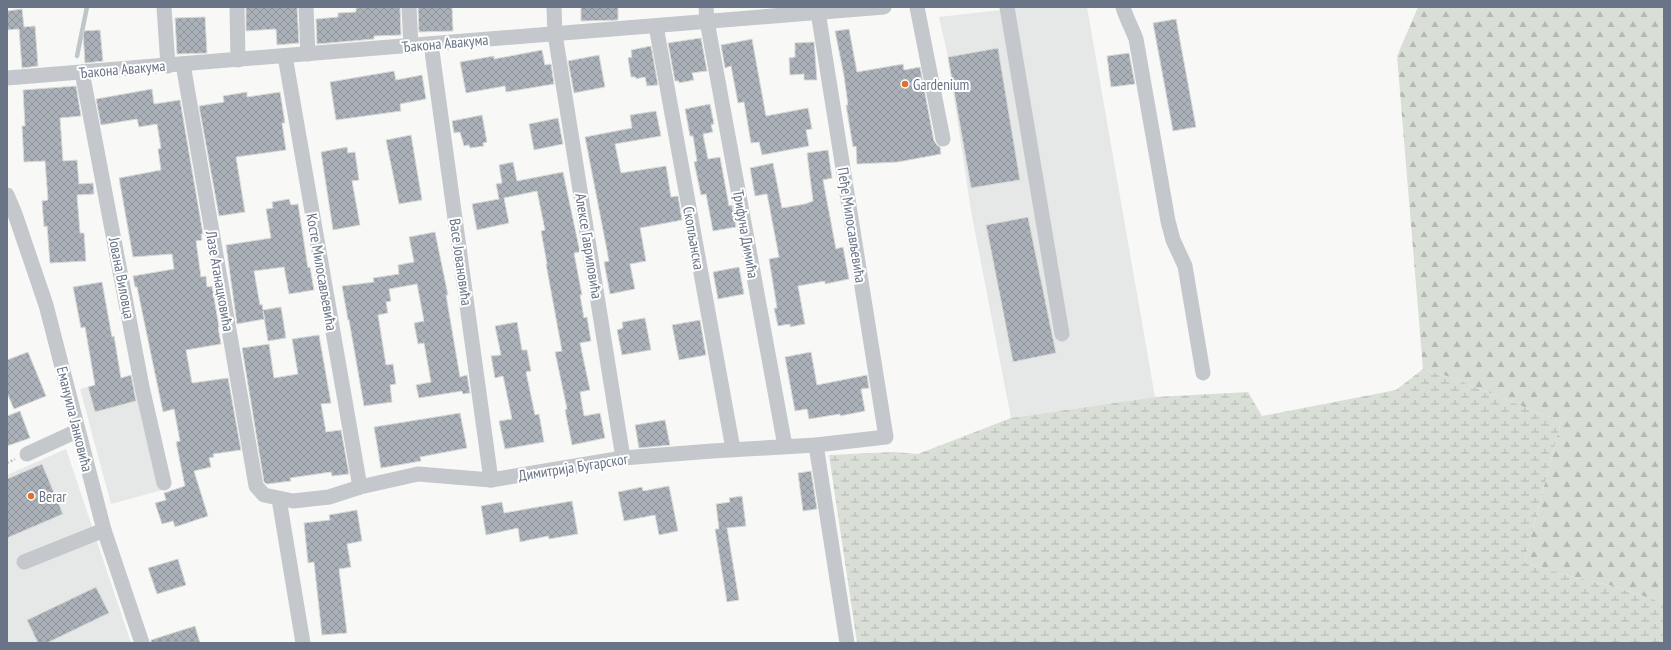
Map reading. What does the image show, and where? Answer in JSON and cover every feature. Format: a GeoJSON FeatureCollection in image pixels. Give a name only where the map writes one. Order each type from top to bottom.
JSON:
{"type":"FeatureCollection","features":[{"type":"Feature","properties":{"kind":"street"},"geometry":{"type":"LineString","coordinates":[[164,7],[168,66]]}},
{"type":"Feature","properties":{"kind":"street"},"geometry":{"type":"LineString","coordinates":[[237,7],[238,60]]}},
{"type":"Feature","properties":{"kind":"street"},"geometry":{"type":"LineString","coordinates":[[306,7],[308,54]]}},
{"type":"Feature","properties":{"kind":"street"},"geometry":{"type":"LineString","coordinates":[[409,7],[411,46]]}},
{"type":"Feature","properties":{"kind":"street","name":"Алексе Гавриловића"},"geometry":{"type":"LineString","coordinates":[[554,7],[555,34],[623,458]]}},
{"type":"Feature","properties":{"kind":"street","name":"Ђакона Авакума"},"geometry":{"type":"LineString","coordinates":[[7,78],[656,26],[707,14],[784,11],[818,12],[882,7]]}},
{"type":"Feature","properties":{"kind":"street"},"geometry":{"type":"LineString","coordinates":[[917,7],[943,139]]}},
{"type":"Feature","properties":{"kind":"street"},"geometry":{"type":"LineString","coordinates":[[1007,7],[1062,334]]}},
{"type":"Feature","properties":{"kind":"street"},"geometry":{"type":"LineString","coordinates":[[1123,7],[1125,17],[1132,28],[1136,39],[1168,221],[1173,240],[1185,266],[1203,373]]}},
{"type":"Feature","properties":{"kind":"street","name":"Пеђе Милосављевића"},"geometry":{"type":"LineString","coordinates":[[818,12],[886,437]]}},
{"type":"Feature","properties":{"kind":"street","name":"Трифуна Димића"},"geometry":{"type":"LineString","coordinates":[[707,14],[785,446]]}},
{"type":"Feature","properties":{"kind":"street","name":"Скопљанска"},"geometry":{"type":"LineString","coordinates":[[656,26],[733,449]]}},
{"type":"Feature","properties":{"kind":"street","name":"Васе Јовановића"},"geometry":{"type":"LineString","coordinates":[[431,44],[491,480]]}},
{"type":"Feature","properties":{"kind":"street","name":"Косте Милосављевића"},"geometry":{"type":"LineString","coordinates":[[285,56],[360,487]]}},
{"type":"Feature","properties":{"kind":"street","name":"Лазе Атанацковића"},"geometry":{"type":"LineString","coordinates":[[183,64],[253,475],[256,486],[264,494]]}},
{"type":"Feature","properties":{"kind":"street","name":"Јована Виловца"},"geometry":{"type":"LineString","coordinates":[[82,72],[142,387],[164,483]]}},
{"type":"Feature","properties":{"kind":"street","name":"Емануила Јанковића"},"geometry":{"type":"LineString","coordinates":[[7,196],[15,214],[46,305],[77,431],[104,530],[142,643]]}},
{"type":"Feature","properties":{"kind":"street"},"geometry":{"type":"LineString","coordinates":[[26,454],[77,431]]}},
{"type":"Feature","properties":{"kind":"street","name":"Димитрија Бугарског"},"geometry":{"type":"LineString","coordinates":[[264,494],[279,499],[293,501],[329,496],[360,487],[418,474],[491,480],[623,458],[733,449],[816,445],[886,437]]}},
{"type":"Feature","properties":{"kind":"street"},"geometry":{"type":"LineString","coordinates":[[816,445],[847,643]]}},
{"type":"Feature","properties":{"kind":"street"},"geometry":{"type":"LineString","coordinates":[[279,499],[303,643]]}},
{"type":"Feature","properties":{"kind":"street"},"geometry":{"type":"LineString","coordinates":[[24,562],[104,530]]}},
{"type":"Feature","properties":{"kind":"shaded area"},"geometry":{"type":"Polygon","coordinates":[[[1026,7],[1087,7],[1155,397],[1011,418],[971,211],[948,57],[939,17],[1026,7]]]}},
{"type":"Feature","properties":{"kind":"shaded area"},"geometry":{"type":"Polygon","coordinates":[[[131,375],[162,490],[111,504],[80,389],[131,375]]]}},
{"type":"Feature","properties":{"kind":"shaded area"},"geometry":{"type":"Polygon","coordinates":[[[66,449],[131,643],[7,643],[7,475],[66,449]]]}},
{"type":"Feature","properties":{"kind":"green space"},"geometry":{"type":"Polygon","coordinates":[[[1418,7],[1664,7],[1664,603],[1613,586],[1565,575],[1524,562],[1561,422],[1453,378],[1423,369],[1397,56],[1418,7]]]}},
{"type":"Feature","properties":{"kind":"green space"},"geometry":{"type":"Polygon","coordinates":[[[1423,369],[1453,378],[1561,422],[1524,562],[1565,575],[1613,586],[1664,603],[1664,643],[857,643],[829,455],[894,452],[918,454],[1011,418],[1155,397],[1248,392],[1262,416],[1396,390],[1423,369]]]}},
{"type":"Feature","properties":{"kind":"building"},"geometry":{"type":"Polygon","coordinates":[[[246,7],[297,7],[299,43],[277,45],[276,29],[246,31],[246,7]]]}},
{"type":"Feature","properties":{"kind":"building"},"geometry":{"type":"Polygon","coordinates":[[[400,7],[401,35],[374,36],[374,39],[317,44],[316,19],[338,17],[338,13],[356,12],[356,8],[400,7]]]}},
{"type":"Feature","properties":{"kind":"building"},"geometry":{"type":"Polygon","coordinates":[[[418,7],[452,7],[453,31],[419,32],[418,7]]]}},
{"type":"Feature","properties":{"kind":"building"},"geometry":{"type":"Polygon","coordinates":[[[581,7],[618,7],[618,20],[581,21],[581,7]]]}},
{"type":"Feature","properties":{"kind":"building"},"geometry":{"type":"Polygon","coordinates":[[[22,9],[24,27],[35,26],[38,66],[22,68],[19,29],[7,30],[7,11],[22,9]]]}},
{"type":"Feature","properties":{"kind":"building"},"geometry":{"type":"Polygon","coordinates":[[[205,17],[207,53],[177,54],[175,18],[205,17]]]}},
{"type":"Feature","properties":{"kind":"building"},"geometry":{"type":"Polygon","coordinates":[[[1176,19],[1196,127],[1173,131],[1153,23],[1176,19]]]}},
{"type":"Feature","properties":{"kind":"building"},"geometry":{"type":"Polygon","coordinates":[[[849,29],[857,72],[903,64],[904,70],[920,67],[934,141],[940,147],[941,154],[898,162],[857,164],[856,146],[853,147],[846,105],[848,105],[844,76],[835,31],[849,29]]]}},
{"type":"Feature","properties":{"kind":"building"},"geometry":{"type":"Polygon","coordinates":[[[100,30],[103,61],[85,63],[83,31],[100,30]]]}},
{"type":"Feature","properties":{"kind":"building"},"geometry":{"type":"Polygon","coordinates":[[[701,38],[707,71],[692,73],[694,80],[679,83],[679,81],[675,81],[668,43],[701,38]]]}},
{"type":"Feature","properties":{"kind":"building"},"geometry":{"type":"Polygon","coordinates":[[[752,39],[766,116],[808,108],[812,129],[806,130],[809,146],[762,155],[759,142],[751,143],[744,102],[738,103],[731,66],[725,68],[721,45],[752,39]]]}},
{"type":"Feature","properties":{"kind":"building"},"geometry":{"type":"Polygon","coordinates":[[[814,42],[817,80],[804,80],[804,74],[790,75],[789,58],[795,57],[795,43],[814,42]]]}},
{"type":"Feature","properties":{"kind":"building"},"geometry":{"type":"Polygon","coordinates":[[[651,46],[658,85],[647,86],[645,77],[636,79],[636,77],[631,77],[628,58],[632,57],[631,50],[651,46]]]}},
{"type":"Feature","properties":{"kind":"building"},"geometry":{"type":"Polygon","coordinates":[[[998,48],[1020,180],[971,188],[948,57],[998,48]]]}},
{"type":"Feature","properties":{"kind":"building"},"geometry":{"type":"Polygon","coordinates":[[[542,50],[545,65],[551,64],[554,84],[506,92],[505,86],[466,93],[460,62],[494,56],[494,59],[542,50]]]}},
{"type":"Feature","properties":{"kind":"building"},"geometry":{"type":"Polygon","coordinates":[[[1129,53],[1135,84],[1111,87],[1107,56],[1129,53]]]}},
{"type":"Feature","properties":{"kind":"building"},"geometry":{"type":"Polygon","coordinates":[[[599,55],[605,87],[574,93],[568,61],[599,55]]]}},
{"type":"Feature","properties":{"kind":"building"},"geometry":{"type":"Polygon","coordinates":[[[394,71],[396,80],[422,75],[426,99],[400,104],[401,111],[336,120],[330,82],[394,71]]]}},
{"type":"Feature","properties":{"kind":"building"},"geometry":{"type":"Polygon","coordinates":[[[76,86],[81,116],[60,118],[63,161],[77,160],[79,184],[93,183],[94,194],[77,195],[80,233],[84,233],[86,261],[50,263],[47,226],[44,227],[42,201],[48,200],[45,161],[24,162],[22,126],[25,126],[23,90],[76,86]]]}},
{"type":"Feature","properties":{"kind":"building"},"geometry":{"type":"Polygon","coordinates":[[[152,89],[154,104],[180,100],[203,234],[201,234],[202,240],[196,241],[201,277],[206,276],[207,287],[212,286],[219,327],[221,344],[186,350],[192,383],[228,378],[241,450],[213,454],[214,457],[209,458],[211,467],[194,471],[208,516],[175,527],[173,521],[162,524],[155,503],[166,500],[164,493],[185,486],[176,442],[180,441],[174,409],[163,412],[137,287],[135,287],[133,276],[174,269],[172,254],[133,257],[119,178],[161,170],[158,149],[161,148],[157,124],[139,127],[137,119],[101,125],[96,99],[152,89]]]}},
{"type":"Feature","properties":{"kind":"building"},"geometry":{"type":"Polygon","coordinates":[[[247,92],[247,97],[280,92],[285,123],[282,123],[286,150],[236,157],[245,212],[219,216],[199,106],[224,102],[223,96],[247,92]]]}},
{"type":"Feature","properties":{"kind":"building"},"geometry":{"type":"Polygon","coordinates":[[[710,104],[714,124],[711,125],[713,132],[703,134],[708,159],[720,157],[729,206],[732,205],[736,227],[713,231],[706,194],[701,195],[694,162],[697,161],[693,136],[690,136],[685,109],[710,104]]]}},
{"type":"Feature","properties":{"kind":"building"},"geometry":{"type":"Polygon","coordinates":[[[656,111],[661,136],[615,144],[621,173],[666,166],[671,197],[678,196],[682,220],[640,228],[646,261],[630,264],[635,289],[610,294],[604,262],[609,261],[585,137],[632,128],[630,115],[656,111]]]}},
{"type":"Feature","properties":{"kind":"building"},"geometry":{"type":"Polygon","coordinates":[[[482,115],[487,142],[483,143],[484,146],[470,148],[469,145],[464,146],[460,132],[454,133],[452,121],[482,115]]]}},
{"type":"Feature","properties":{"kind":"building"},"geometry":{"type":"Polygon","coordinates":[[[558,118],[563,144],[534,150],[529,124],[558,118]]]}},
{"type":"Feature","properties":{"kind":"building"},"geometry":{"type":"Polygon","coordinates":[[[411,135],[422,200],[399,204],[386,140],[411,135]]]}},
{"type":"Feature","properties":{"kind":"building"},"geometry":{"type":"Polygon","coordinates":[[[347,147],[348,153],[355,152],[359,180],[352,181],[360,225],[333,230],[321,152],[347,147]]]}},
{"type":"Feature","properties":{"kind":"building"},"geometry":{"type":"Polygon","coordinates":[[[828,150],[832,178],[823,180],[836,249],[843,247],[849,279],[825,284],[825,281],[798,286],[805,324],[790,327],[790,324],[778,326],[774,308],[777,308],[769,259],[779,257],[767,194],[755,196],[750,168],[773,163],[782,208],[805,204],[813,201],[807,153],[828,150]]]}},
{"type":"Feature","properties":{"kind":"building"},"geometry":{"type":"Polygon","coordinates":[[[513,162],[517,181],[563,172],[580,252],[574,253],[582,295],[580,295],[584,318],[587,317],[591,341],[580,343],[590,390],[580,392],[584,416],[600,413],[605,438],[572,445],[565,410],[567,409],[555,352],[562,351],[546,264],[541,231],[545,230],[537,191],[504,198],[509,223],[477,230],[472,204],[499,199],[496,184],[502,183],[499,165],[513,162]]]}},
{"type":"Feature","properties":{"kind":"building"},"geometry":{"type":"Polygon","coordinates":[[[289,199],[291,205],[298,204],[308,268],[310,267],[314,290],[289,294],[284,267],[254,271],[260,305],[262,304],[263,310],[281,307],[286,338],[268,341],[264,319],[237,324],[226,245],[271,238],[266,209],[273,208],[272,202],[289,199]]]}},
{"type":"Feature","properties":{"kind":"building"},"geometry":{"type":"Polygon","coordinates":[[[1028,217],[1056,353],[1013,362],[986,225],[1028,217]]]}},
{"type":"Feature","properties":{"kind":"building"},"geometry":{"type":"Polygon","coordinates":[[[435,232],[448,295],[446,295],[460,377],[467,375],[470,393],[463,394],[462,391],[419,398],[416,385],[431,382],[424,343],[418,344],[414,323],[424,321],[417,284],[389,289],[391,301],[386,302],[388,313],[378,315],[386,365],[393,364],[396,384],[390,385],[392,402],[364,406],[342,286],[374,282],[373,278],[399,274],[398,265],[414,262],[409,237],[435,232]]]}},
{"type":"Feature","properties":{"kind":"building"},"geometry":{"type":"Polygon","coordinates":[[[739,267],[744,294],[718,299],[713,272],[739,267]]]}},
{"type":"Feature","properties":{"kind":"building"},"geometry":{"type":"Polygon","coordinates":[[[102,282],[112,337],[114,336],[121,378],[131,375],[136,401],[95,412],[88,387],[95,385],[85,327],[81,328],[73,287],[102,282]]]}},
{"type":"Feature","properties":{"kind":"building"},"geometry":{"type":"Polygon","coordinates":[[[645,318],[651,350],[622,355],[617,330],[623,328],[622,322],[645,318]]]}},
{"type":"Feature","properties":{"kind":"building"},"geometry":{"type":"Polygon","coordinates":[[[700,320],[706,355],[679,360],[672,325],[700,320]]]}},
{"type":"Feature","properties":{"kind":"building"},"geometry":{"type":"Polygon","coordinates":[[[517,322],[522,350],[527,350],[531,371],[526,372],[535,415],[539,414],[544,442],[505,449],[499,421],[512,419],[503,376],[495,378],[491,356],[501,355],[495,326],[517,322]]]}},
{"type":"Feature","properties":{"kind":"building"},"geometry":{"type":"Polygon","coordinates":[[[319,335],[331,403],[321,404],[326,432],[341,430],[349,474],[332,476],[331,472],[290,478],[291,481],[267,484],[264,482],[242,348],[269,344],[274,378],[298,374],[292,339],[319,335]]]}},
{"type":"Feature","properties":{"kind":"building"},"geometry":{"type":"Polygon","coordinates":[[[28,352],[46,396],[14,409],[7,393],[7,360],[28,352]]]}},
{"type":"Feature","properties":{"kind":"building"},"geometry":{"type":"Polygon","coordinates":[[[811,352],[817,385],[867,375],[869,388],[861,389],[865,411],[840,416],[840,414],[809,419],[807,409],[795,411],[785,357],[811,352]]]}},
{"type":"Feature","properties":{"kind":"building"},"geometry":{"type":"Polygon","coordinates":[[[20,411],[30,438],[7,446],[7,416],[20,411]]]}},
{"type":"Feature","properties":{"kind":"building"},"geometry":{"type":"Polygon","coordinates":[[[460,413],[467,448],[420,457],[421,461],[381,468],[374,427],[460,413]]]}},
{"type":"Feature","properties":{"kind":"building"},"geometry":{"type":"Polygon","coordinates":[[[665,420],[670,445],[639,448],[635,425],[665,420]]]}},
{"type":"Feature","properties":{"kind":"building","name":"Berar"},"geometry":{"type":"Polygon","coordinates":[[[42,464],[63,514],[7,538],[7,479],[42,464]]]}},
{"type":"Feature","properties":{"kind":"building"},"geometry":{"type":"Polygon","coordinates":[[[811,471],[817,509],[803,511],[798,473],[811,471]]]}},
{"type":"Feature","properties":{"kind":"building"},"geometry":{"type":"Polygon","coordinates":[[[669,486],[678,531],[659,535],[655,515],[624,521],[618,492],[642,487],[643,491],[669,486]]]}},
{"type":"Feature","properties":{"kind":"building"},"geometry":{"type":"Polygon","coordinates":[[[742,496],[746,526],[727,528],[739,600],[727,602],[715,529],[719,529],[716,504],[730,502],[729,498],[742,496]]]}},
{"type":"Feature","properties":{"kind":"building"},"geometry":{"type":"Polygon","coordinates":[[[572,501],[578,534],[549,539],[548,536],[520,542],[518,528],[486,535],[481,506],[502,502],[504,513],[572,501]]]}},
{"type":"Feature","properties":{"kind":"building"},"geometry":{"type":"Polygon","coordinates":[[[357,510],[362,541],[347,544],[351,567],[339,569],[347,633],[322,635],[314,562],[308,563],[304,523],[330,520],[329,515],[357,510]]]}},
{"type":"Feature","properties":{"kind":"building"},"geometry":{"type":"Polygon","coordinates":[[[178,559],[186,585],[157,594],[148,568],[178,559]]]}},
{"type":"Feature","properties":{"kind":"building"},"geometry":{"type":"Polygon","coordinates":[[[96,587],[109,613],[47,643],[38,643],[27,620],[96,587]]]}},
{"type":"Feature","properties":{"kind":"building"},"geometry":{"type":"Polygon","coordinates":[[[195,626],[200,643],[151,643],[151,640],[195,626]]]}},
{"type":"Feature","properties":{"kind":"waterway"},"geometry":{"type":"LineString","coordinates":[[77,56],[87,7]]}},
{"type":"Feature","properties":{"kind":"place","name":"Gardenium"},"geometry":{"type":"Point","coordinates":[905,84]}},
{"type":"Feature","properties":{"kind":"place","name":"Berar"},"geometry":{"type":"Point","coordinates":[31,496]}}]}
